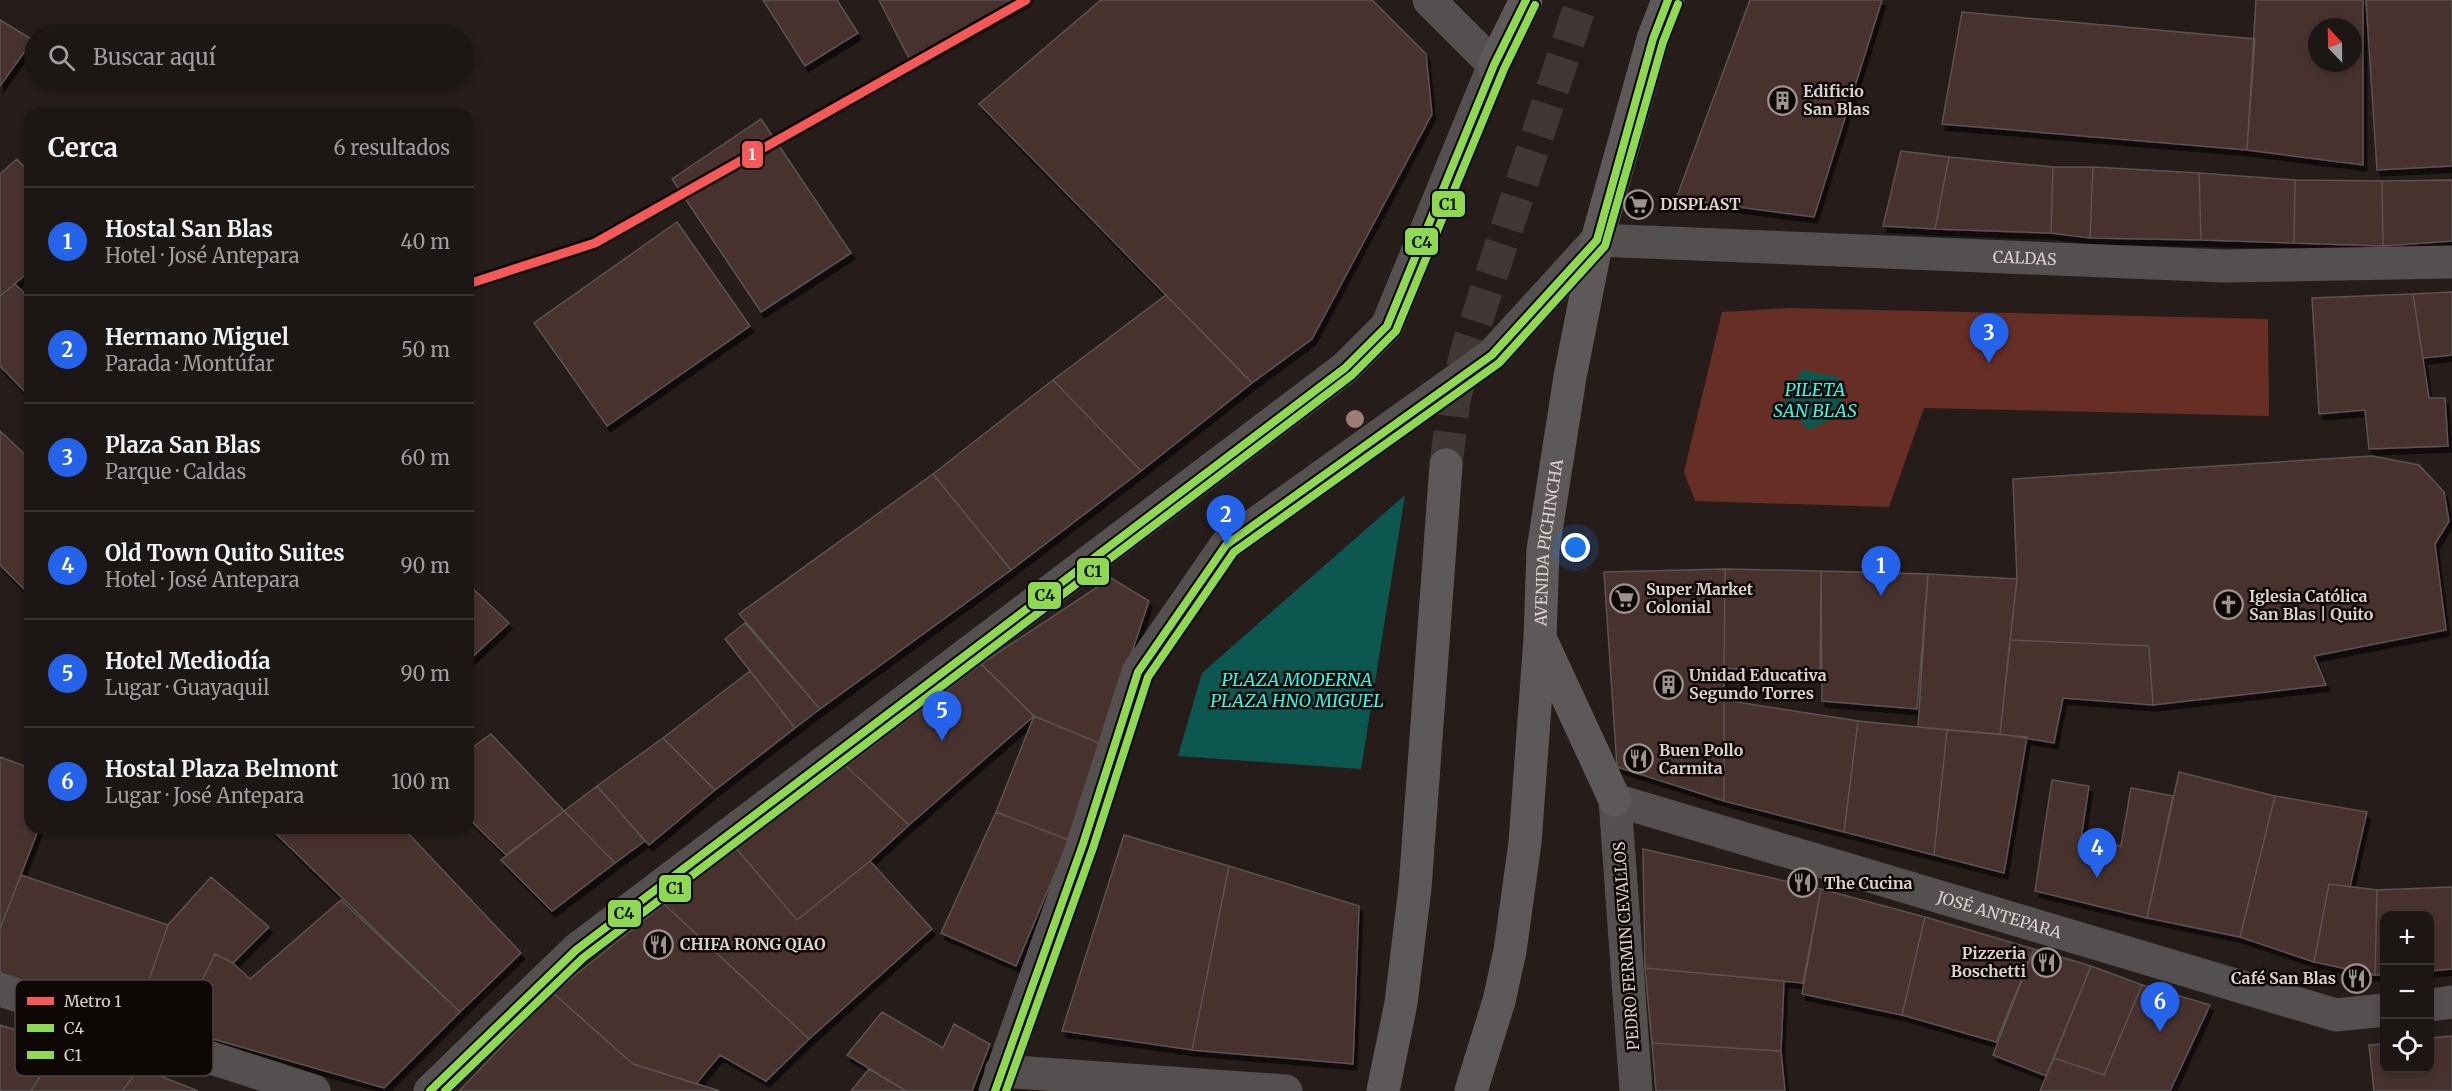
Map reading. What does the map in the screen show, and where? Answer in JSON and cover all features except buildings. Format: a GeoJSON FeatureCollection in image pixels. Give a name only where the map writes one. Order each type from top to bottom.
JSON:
{"type":"FeatureCollection","features":[{"type":"Feature","properties":{"kind":"main road"},"geometry":{"type":"LineString","coordinates":[[1494,65],[1526,0]]}},
{"type":"Feature","properties":{"kind":"main road","name":"AVENIDA PICHINCHA"},"geometry":{"type":"LineString","coordinates":[[1471,1091],[1499,1001],[1510,951],[1525,843],[1540,638],[1543,550],[1553,474],[1597,240],[1653,39],[1668,0]]}},
{"type":"Feature","properties":{"kind":"main road"},"geometry":{"type":"LineString","coordinates":[[1383,1091],[1401,1003],[1415,888],[1446,465]]}},
{"type":"Feature","properties":{"kind":"main road"},"geometry":{"type":"LineString","coordinates":[[1540,638],[1615,800]]}},
{"type":"Feature","properties":{"kind":"street"},"geometry":{"type":"LineString","coordinates":[[430,1091],[576,950],[1345,368],[1387,326],[1494,65],[1429,0]]}},
{"type":"Feature","properties":{"kind":"street"},"geometry":{"type":"LineString","coordinates":[[1286,1091],[998,1081],[1083,844],[1138,672],[1226,545],[1491,355],[1597,240]]}},
{"type":"Feature","properties":{"kind":"street","name":"CALDAS"},"geometry":{"type":"LineString","coordinates":[[1597,240],[2224,266],[2452,262]]}},
{"type":"Feature","properties":{"kind":"street","name":"JOSÉ ANTEPARA"},"geometry":{"type":"LineString","coordinates":[[1615,800],[2336,1016],[2380,1011]]}},
{"type":"Feature","properties":{"kind":"street","name":"PEDRO FERMIN CEVALLOS"},"geometry":{"type":"LineString","coordinates":[[1615,800],[1636,1091]]}},
{"type":"Feature","properties":{"kind":"street"},"geometry":{"type":"LineString","coordinates":[[0,990],[15,995]]}},
{"type":"Feature","properties":{"kind":"street"},"geometry":{"type":"LineString","coordinates":[[2434,1004],[2452,1002]]}},
{"type":"Feature","properties":{"kind":"street"},"geometry":{"type":"LineString","coordinates":[[213,1059],[314,1091]]}},
{"type":"Feature","properties":{"kind":"shaded area"},"geometry":{"type":"Polygon","coordinates":[[[1790,308],[2268,319],[2269,416],[1924,408],[1889,507],[1695,501],[1684,472],[1722,312],[1790,308]]]}},
{"type":"Feature","properties":{"kind":"water","name":"PILETA SAN BLAS"},"geometry":{"type":"Polygon","coordinates":[[[1802,370],[1838,377],[1845,413],[1809,430],[1784,404],[1802,370]]]}},
{"type":"Feature","properties":{"kind":"water","name":"PLAZA MODERNA PLAZA HNO MIGUEL"},"geometry":{"type":"Polygon","coordinates":[[[1405,495],[1361,769],[1178,756],[1202,673],[1405,495]]]}},
{"type":"Feature","properties":{"kind":"tunnel"},"geometry":{"type":"LineString","coordinates":[[1446,465],[1454,400],[1469,343],[1582,0]]}},
{"type":"Feature","properties":{"kind":"metro line","name":"1"},"geometry":{"type":"LineString","coordinates":[[474,282],[595,243],[1026,0]]}},
{"type":"Feature","properties":{"kind":"transit line","name":"C4"},"geometry":{"type":"LineString","coordinates":[[430,1091],[576,950],[1345,368],[1387,326],[1494,65],[1526,0]]}},
{"type":"Feature","properties":{"kind":"transit line","name":"C4"},"geometry":{"type":"LineString","coordinates":[[995,1091],[1083,844],[1138,672],[1226,545],[1492,355],[1597,240],[1653,39],[1668,0]]}},
{"type":"Feature","properties":{"kind":"transit line","name":"C1"},"geometry":{"type":"LineString","coordinates":[[1006,1091],[1093,848],[1148,677],[1234,552],[1499,363],[1605,246],[1663,42],[1678,4]]}},
{"type":"Feature","properties":{"kind":"transit line","name":"C1"},"geometry":{"type":"LineString","coordinates":[[445,1091],[583,958],[1352,375],[1396,331],[1504,69],[1535,5]]}},
{"type":"Feature","properties":{"kind":"place","name":"Edificio San Blas"},"geometry":{"type":"Point","coordinates":[1782,100]}},
{"type":"Feature","properties":{"kind":"place","name":"DISPLAST"},"geometry":{"type":"Point","coordinates":[1639,204]}},
{"type":"Feature","properties":{"kind":"place","name":"Plaza San Blas"},"geometry":{"type":"Point","coordinates":[1989,363]}},
{"type":"Feature","properties":{"kind":"place","name":"Hermano Miguel"},"geometry":{"type":"Point","coordinates":[1226,545]}},
{"type":"Feature","properties":{"kind":"place","name":"Hostal San Blas"},"geometry":{"type":"Point","coordinates":[1881,596]}},
{"type":"Feature","properties":{"kind":"place","name":"Super Market Colonial"},"geometry":{"type":"Point","coordinates":[1625,598]}},
{"type":"Feature","properties":{"kind":"place","name":"Iglesia Católica San Blas | Quito"},"geometry":{"type":"Point","coordinates":[2228,605]}},
{"type":"Feature","properties":{"kind":"place","name":"Unidad Educativa Segundo Torres"},"geometry":{"type":"Point","coordinates":[1668,684]}},
{"type":"Feature","properties":{"kind":"place","name":"Hotel Mediodía"},"geometry":{"type":"Point","coordinates":[942,741]}},
{"type":"Feature","properties":{"kind":"place","name":"Buen Pollo Carmita"},"geometry":{"type":"Point","coordinates":[1638,759]}},
{"type":"Feature","properties":{"kind":"place","name":"Old Town Quito Suites"},"geometry":{"type":"Point","coordinates":[2097,878]}},
{"type":"Feature","properties":{"kind":"place","name":"The Cucina"},"geometry":{"type":"Point","coordinates":[1803,883]}},
{"type":"Feature","properties":{"kind":"place","name":"CHIFA RONG QIAO"},"geometry":{"type":"Point","coordinates":[659,944]}},
{"type":"Feature","properties":{"kind":"place","name":"Pizzeria Boschetti"},"geometry":{"type":"Point","coordinates":[2047,962]}},
{"type":"Feature","properties":{"kind":"place","name":"Café San Blas"},"geometry":{"type":"Point","coordinates":[2357,978]}},
{"type":"Feature","properties":{"kind":"place","name":"Hostal Plaza Belmont"},"geometry":{"type":"Point","coordinates":[2160,1032]}}]}
